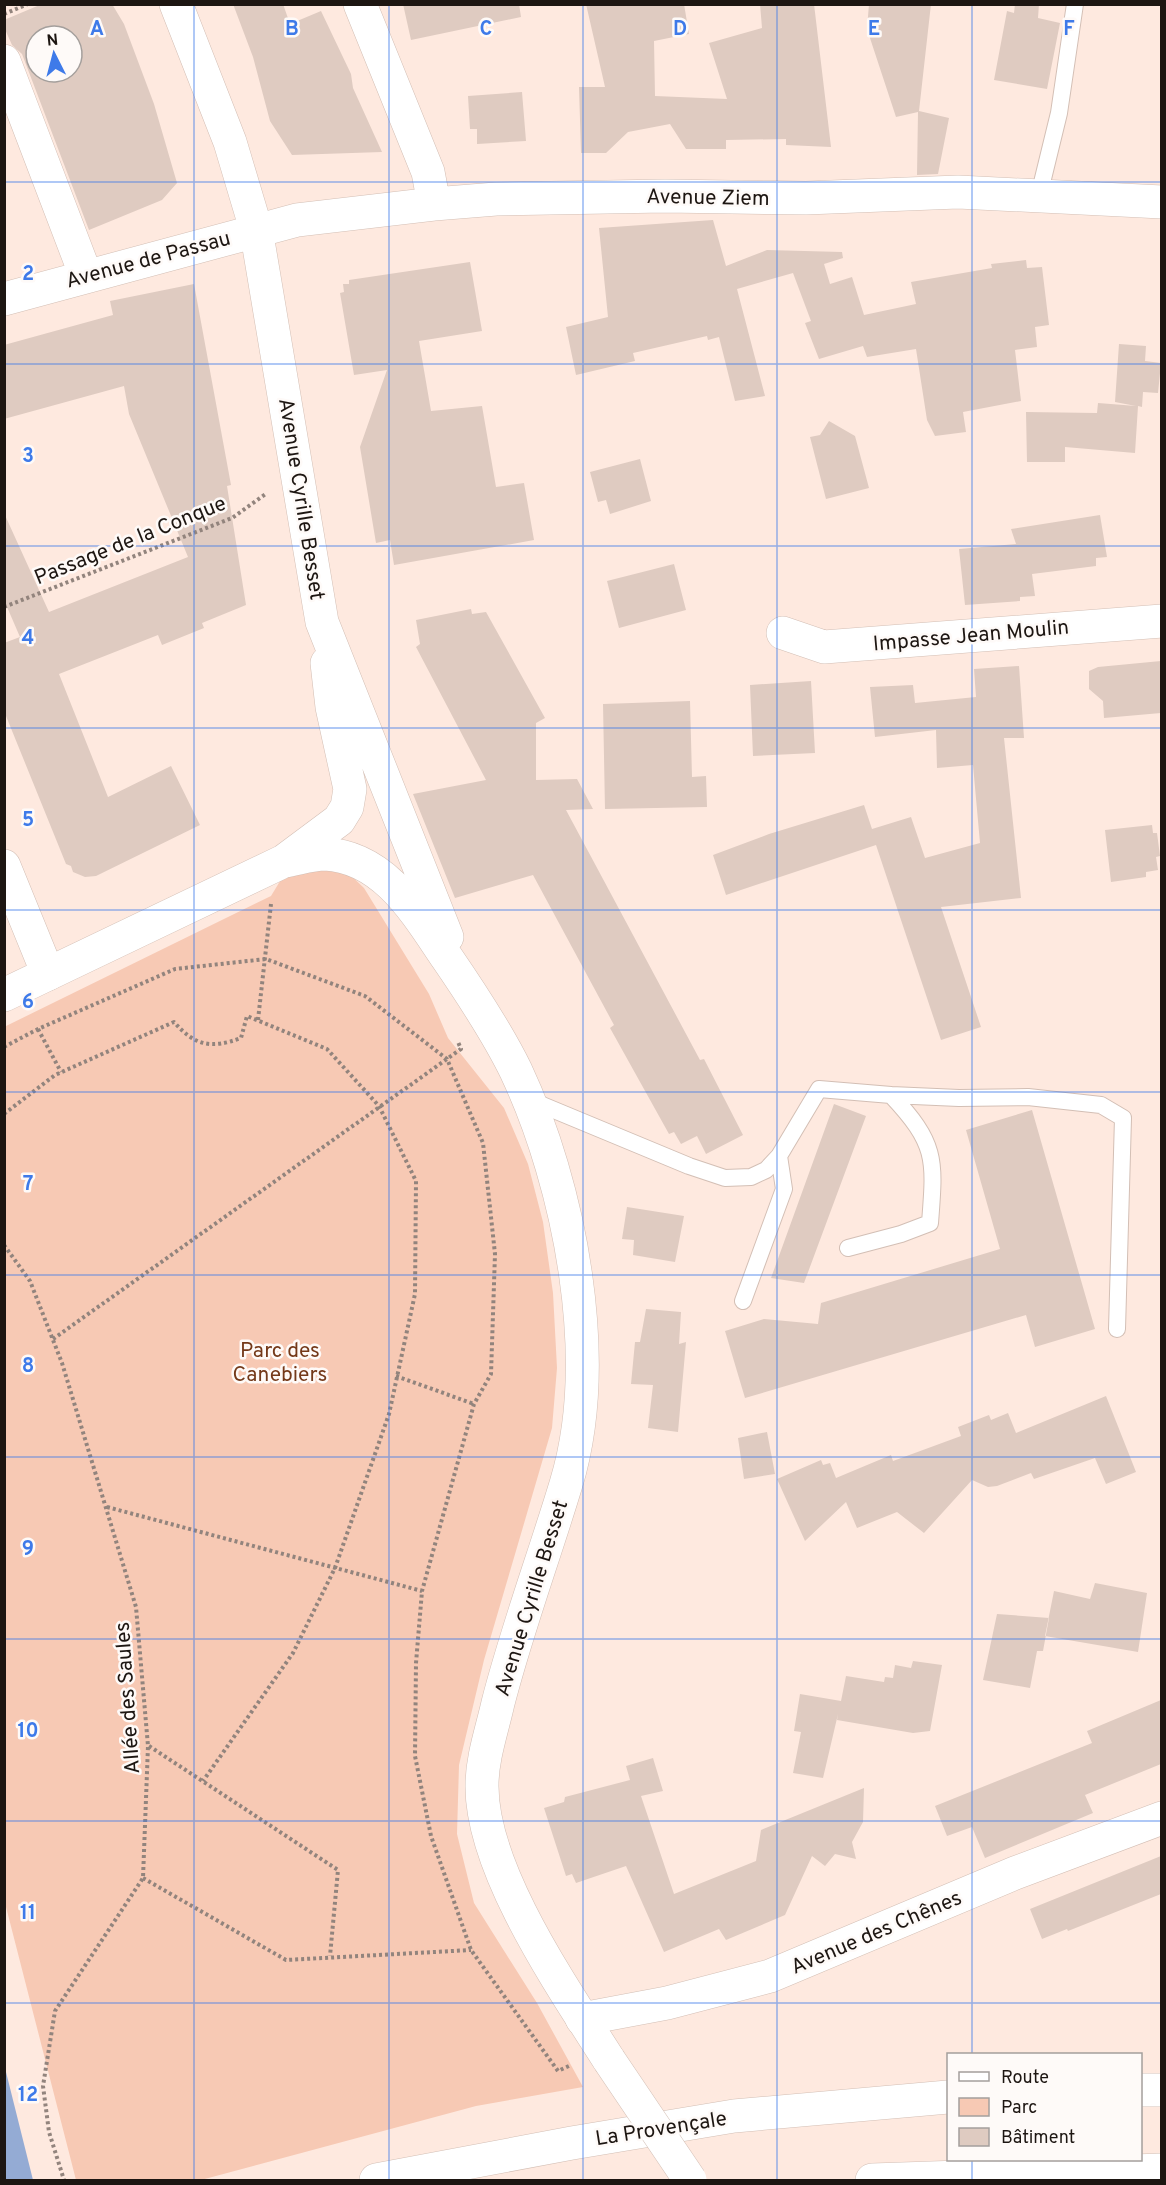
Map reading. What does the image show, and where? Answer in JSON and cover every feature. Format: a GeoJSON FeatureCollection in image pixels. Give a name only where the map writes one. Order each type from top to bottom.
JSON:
{"type":"FeatureCollection","features":[{"type":"Feature","properties":{"kind":"main road","name":"Avenue Cyrille Besset"},"geometry":{"type":"LineString","coordinates":[[176,4],[230,142],[256,229],[272,311],[322,622],[464,983]]}},
{"type":"Feature","properties":{"kind":"main road"},"geometry":{"type":"LineString","coordinates":[[360,4],[428,172],[434,204]]}},
{"type":"Feature","properties":{"kind":"main road"},"geometry":{"type":"LineString","coordinates":[[4,61],[86,276]]}},
{"type":"Feature","properties":{"kind":"main road","name":"Avenue Ziem"},"geometry":{"type":"LineString","coordinates":[[256,229],[339,213],[496,199],[665,196],[806,198],[958,192],[1161,202]]}},
{"type":"Feature","properties":{"kind":"main road","name":"Avenue de Passau"},"geometry":{"type":"LineString","coordinates":[[4,299],[256,229]]}},
{"type":"Feature","properties":{"kind":"main road","name":"Impasse Jean Moulin"},"geometry":{"type":"LineString","coordinates":[[783,633],[824,647],[1161,621]]}},
{"type":"Feature","properties":{"kind":"main road"},"geometry":{"type":"LineString","coordinates":[[4,995],[284,861],[339,820],[347,807],[350,789],[332,707],[322,622]]}},
{"type":"Feature","properties":{"kind":"main road","name":"Avenue Cyrille Besset"},"geometry":{"type":"LineString","coordinates":[[284,861],[323,854],[351,858],[380,873],[418,916],[464,983],[515,1069],[544,1142],[567,1230],[581,1319],[583,1386],[579,1425],[568,1480],[503,1684],[486,1752],[482,1784],[491,1843],[502,1873],[582,2019],[690,2181]]}},
{"type":"Feature","properties":{"kind":"main road"},"geometry":{"type":"LineString","coordinates":[[4,866],[48,974]]}},
{"type":"Feature","properties":{"kind":"main road","name":"Avenue des Chênes"},"geometry":{"type":"LineString","coordinates":[[582,2019],[667,2003],[770,1976],[1015,1874],[1161,1818]]}},
{"type":"Feature","properties":{"kind":"main road"},"geometry":{"type":"LineString","coordinates":[[1142,2090],[1161,2090]]}},
{"type":"Feature","properties":{"kind":"main road","name":"La Provençale"},"geometry":{"type":"LineString","coordinates":[[376,2181],[528,2151],[734,2116],[947,2097]]}},
{"type":"Feature","properties":{"kind":"main road"},"geometry":{"type":"LineString","coordinates":[[872,2181],[1161,2170]]}},
{"type":"Feature","properties":{"kind":"lane"},"geometry":{"type":"LineString","coordinates":[[1039,195],[1059,113],[1075,4]]}},
{"type":"Feature","properties":{"kind":"lane"},"geometry":{"type":"LineString","coordinates":[[527,1098],[688,1166],[725,1178],[751,1177],[766,1170],[779,1156],[819,1089],[959,1098],[1028,1097],[1101,1105],[1123,1118],[1117,1329]]}},
{"type":"Feature","properties":{"kind":"lane"},"geometry":{"type":"LineString","coordinates":[[849,1248],[901,1234],[930,1223],[933,1179],[930,1147],[913,1118],[891,1095]]}},
{"type":"Feature","properties":{"kind":"lane"},"geometry":{"type":"LineString","coordinates":[[743,1301],[784,1189],[779,1156]]}},
{"type":"Feature","properties":{"kind":"path"},"geometry":{"type":"LineString","coordinates":[[4,14],[28,4]]}},
{"type":"Feature","properties":{"kind":"path","name":"Passage de la Conque"},"geometry":{"type":"LineString","coordinates":[[4,607],[232,518],[268,493],[299,488]]}},
{"type":"Feature","properties":{"kind":"path"},"geometry":{"type":"LineString","coordinates":[[258,1020],[271,896]]}},
{"type":"Feature","properties":{"kind":"path"},"geometry":{"type":"LineString","coordinates":[[4,1047],[38,1029],[176,969],[266,959],[365,996],[447,1059],[483,1143],[495,1254],[491,1374],[474,1404],[422,1591],[416,1663],[415,1756],[431,1836],[471,1950],[531,2030],[558,2071],[607,2055]]}},
{"type":"Feature","properties":{"kind":"path"},"geometry":{"type":"LineString","coordinates":[[4,1114],[61,1072],[174,1022],[189,1039],[220,1046],[240,1038],[247,1016],[327,1049],[379,1106],[416,1181],[415,1294],[389,1414],[335,1568],[293,1653],[203,1781]]}},
{"type":"Feature","properties":{"kind":"path"},"geometry":{"type":"LineString","coordinates":[[38,1029],[61,1072]]}},
{"type":"Feature","properties":{"kind":"path"},"geometry":{"type":"LineString","coordinates":[[53,1339],[447,1059]]}},
{"type":"Feature","properties":{"kind":"path","name":"Allée des Saules"},"geometry":{"type":"LineString","coordinates":[[4,1245],[30,1281],[53,1339],[107,1507],[136,1607],[148,1746],[143,1878]]}},
{"type":"Feature","properties":{"kind":"path"},"geometry":{"type":"LineString","coordinates":[[396,1376],[474,1404]]}},
{"type":"Feature","properties":{"kind":"path"},"geometry":{"type":"LineString","coordinates":[[107,1507],[422,1591]]}},
{"type":"Feature","properties":{"kind":"path"},"geometry":{"type":"LineString","coordinates":[[148,1746],[338,1870],[330,1956]]}},
{"type":"Feature","properties":{"kind":"path"},"geometry":{"type":"LineString","coordinates":[[64,2181],[49,2132],[43,2086],[56,2011],[143,1878],[286,1960],[471,1950]]}},
{"type":"Feature","properties":{"kind":"green space","name":"Parc des Canebiers"},"geometry":{"type":"Polygon","coordinates":[[[344,869],[364,888],[429,994],[448,1038],[504,1108],[528,1164],[543,1222],[553,1293],[557,1368],[552,1428],[484,1660],[459,1765],[457,1834],[474,1903],[537,2003],[583,2087],[476,2106],[201,2180],[76,2180],[5,1903],[4,1027],[271,896],[285,873],[344,869]]]}},
{"type":"Feature","properties":{"kind":"water"},"geometry":{"type":"Polygon","coordinates":[[[5,2068],[33,2180],[5,2180],[5,2068]]]}},
{"type":"Feature","properties":{"kind":"building"},"geometry":{"type":"Polygon","coordinates":[[[42,4],[112,4],[124,24],[154,104],[177,183],[162,200],[89,230],[33,84],[84,84],[84,24],[24,24],[24,59],[22,54],[12,45],[4,27],[4,20],[42,4]]]}},
{"type":"Feature","properties":{"kind":"building"},"geometry":{"type":"Polygon","coordinates":[[[233,4],[283,4],[290,24],[321,11],[351,74],[353,88],[382,152],[292,155],[270,121],[253,57],[233,4]]]}},
{"type":"Feature","properties":{"kind":"building"},"geometry":{"type":"Polygon","coordinates":[[[403,4],[519,4],[521,17],[411,40],[403,4]]]}},
{"type":"Feature","properties":{"kind":"building"},"geometry":{"type":"Polygon","coordinates":[[[586,4],[684,4],[689,34],[654,41],[655,96],[727,99],[709,43],[762,28],[760,4],[814,4],[831,147],[786,145],[786,139],[726,140],[726,149],[686,149],[670,124],[628,132],[606,153],[581,153],[579,87],[605,87],[586,4]]]}},
{"type":"Feature","properties":{"kind":"building"},"geometry":{"type":"Polygon","coordinates":[[[869,4],[931,4],[919,111],[949,118],[938,174],[917,175],[918,112],[896,117],[867,29],[869,4]]]}},
{"type":"Feature","properties":{"kind":"building"},"geometry":{"type":"Polygon","coordinates":[[[1015,4],[1039,4],[1038,18],[1060,23],[1047,89],[994,80],[1007,11],[1014,13],[1015,4]]]}},
{"type":"Feature","properties":{"kind":"building"},"geometry":{"type":"Polygon","coordinates":[[[522,92],[526,141],[477,144],[477,129],[470,129],[468,96],[522,92]]]}},
{"type":"Feature","properties":{"kind":"building"},"geometry":{"type":"Polygon","coordinates":[[[713,220],[726,266],[767,250],[842,252],[843,258],[824,264],[830,284],[852,277],[864,315],[916,304],[911,282],[992,268],[991,264],[1026,260],[1027,268],[1042,267],[1049,325],[1035,327],[1037,347],[1015,350],[1021,401],[963,412],[966,432],[935,436],[927,420],[916,349],[867,357],[863,346],[819,359],[805,323],[811,321],[793,273],[737,289],[765,396],[735,401],[719,337],[708,340],[707,336],[633,353],[635,361],[576,375],[566,327],[608,317],[599,228],[713,220]]]}},
{"type":"Feature","properties":{"kind":"building"},"geometry":{"type":"Polygon","coordinates":[[[470,262],[482,331],[419,341],[431,411],[482,406],[496,487],[524,483],[534,540],[394,565],[390,540],[376,543],[360,447],[387,370],[354,375],[340,293],[344,292],[343,284],[349,284],[349,280],[470,262]]]}},
{"type":"Feature","properties":{"kind":"building"},"geometry":{"type":"Polygon","coordinates":[[[194,284],[231,485],[227,486],[246,605],[202,623],[204,628],[162,645],[158,635],[59,674],[108,797],[171,766],[200,825],[96,876],[85,877],[73,872],[71,866],[66,864],[4,711],[4,643],[20,637],[4,600],[4,513],[49,612],[188,557],[129,414],[124,386],[4,419],[4,345],[113,315],[110,301],[194,284]]]}},
{"type":"Feature","properties":{"kind":"building"},"geometry":{"type":"Polygon","coordinates":[[[1119,344],[1146,346],[1145,361],[1161,363],[1158,393],[1143,392],[1142,407],[1138,406],[1135,453],[1065,447],[1065,462],[1027,462],[1026,412],[1097,413],[1098,403],[1136,406],[1115,402],[1119,344]]]}},
{"type":"Feature","properties":{"kind":"building"},"geometry":{"type":"Polygon","coordinates":[[[829,421],[855,436],[869,488],[826,499],[810,437],[820,435],[829,421]]]}},
{"type":"Feature","properties":{"kind":"building"},"geometry":{"type":"Polygon","coordinates":[[[640,459],[651,501],[610,514],[606,500],[598,502],[590,472],[640,459]]]}},
{"type":"Feature","properties":{"kind":"building"},"geometry":{"type":"Polygon","coordinates":[[[1100,515],[1107,557],[1096,558],[1096,566],[1032,574],[1035,596],[1020,597],[1020,601],[965,605],[959,549],[1016,544],[1011,529],[1100,515]]]}},
{"type":"Feature","properties":{"kind":"building"},"geometry":{"type":"Polygon","coordinates":[[[674,564],[686,610],[619,628],[607,581],[674,564]]]}},
{"type":"Feature","properties":{"kind":"building"},"geometry":{"type":"Polygon","coordinates":[[[471,609],[472,614],[486,612],[545,718],[536,723],[536,780],[577,779],[593,809],[566,810],[700,1060],[704,1059],[743,1135],[706,1154],[697,1136],[681,1144],[674,1132],[669,1134],[610,1028],[614,1025],[533,875],[455,898],[413,794],[486,780],[416,647],[420,644],[416,620],[471,609]]]}},
{"type":"Feature","properties":{"kind":"building"},"geometry":{"type":"Polygon","coordinates":[[[1161,661],[1161,713],[1104,718],[1103,701],[1089,689],[1089,671],[1098,667],[1161,661]]]}},
{"type":"Feature","properties":{"kind":"building"},"geometry":{"type":"Polygon","coordinates":[[[1019,666],[1024,738],[1004,738],[1021,898],[941,907],[981,1027],[941,1040],[876,845],[726,895],[713,855],[769,834],[864,805],[872,829],[911,817],[925,858],[980,843],[973,765],[937,768],[936,730],[875,737],[870,687],[913,685],[915,703],[976,697],[974,669],[1019,666]]]}},
{"type":"Feature","properties":{"kind":"building"},"geometry":{"type":"Polygon","coordinates":[[[811,681],[815,753],[753,756],[750,685],[811,681]]]}},
{"type":"Feature","properties":{"kind":"building"},"geometry":{"type":"Polygon","coordinates":[[[690,701],[692,777],[706,776],[707,807],[605,809],[603,704],[690,701]]]}},
{"type":"Feature","properties":{"kind":"building"},"geometry":{"type":"Polygon","coordinates":[[[1152,825],[1153,833],[1157,833],[1160,856],[1156,857],[1158,870],[1146,872],[1146,877],[1111,882],[1105,830],[1152,825]]]}},
{"type":"Feature","properties":{"kind":"building"},"geometry":{"type":"Polygon","coordinates":[[[834,1104],[866,1116],[804,1283],[771,1278],[834,1104]]]}},
{"type":"Feature","properties":{"kind":"building"},"geometry":{"type":"Polygon","coordinates":[[[1032,1110],[1095,1329],[1035,1347],[1026,1315],[745,1398],[725,1331],[764,1319],[818,1324],[821,1303],[1000,1249],[966,1130],[1032,1110]]]}},
{"type":"Feature","properties":{"kind":"building"},"geometry":{"type":"Polygon","coordinates":[[[627,1207],[684,1216],[675,1262],[633,1255],[634,1240],[622,1239],[627,1207]]]}},
{"type":"Feature","properties":{"kind":"building"},"geometry":{"type":"Polygon","coordinates":[[[646,1309],[681,1312],[679,1344],[686,1342],[678,1432],[648,1428],[653,1385],[631,1384],[635,1342],[640,1342],[646,1309]]]}},
{"type":"Feature","properties":{"kind":"building"},"geometry":{"type":"Polygon","coordinates":[[[1106,1396],[1136,1472],[1106,1484],[1095,1458],[1034,1479],[1031,1473],[997,1486],[988,1487],[972,1480],[924,1533],[897,1512],[857,1528],[846,1502],[805,1541],[777,1479],[821,1460],[823,1465],[830,1463],[836,1478],[891,1455],[893,1461],[961,1436],[958,1427],[989,1415],[991,1420],[1008,1413],[1016,1433],[1106,1396]]]}},
{"type":"Feature","properties":{"kind":"building"},"geometry":{"type":"Polygon","coordinates":[[[767,1432],[775,1474],[744,1479],[738,1438],[767,1432]]]}},
{"type":"Feature","properties":{"kind":"building"},"geometry":{"type":"Polygon","coordinates":[[[1095,1583],[1147,1593],[1138,1652],[1045,1636],[1054,1591],[1090,1599],[1095,1583]]]}},
{"type":"Feature","properties":{"kind":"building"},"geometry":{"type":"Polygon","coordinates":[[[997,1614],[1049,1618],[1043,1651],[1037,1651],[1030,1688],[983,1680],[997,1614]]]}},
{"type":"Feature","properties":{"kind":"building"},"geometry":{"type":"Polygon","coordinates":[[[913,1661],[942,1665],[930,1731],[913,1733],[837,1720],[838,1714],[823,1778],[793,1773],[801,1732],[794,1731],[800,1694],[841,1701],[846,1676],[884,1682],[885,1677],[893,1678],[895,1665],[911,1668],[913,1661]]]}},
{"type":"Feature","properties":{"kind":"building"},"geometry":{"type":"Polygon","coordinates":[[[1161,1700],[1161,1764],[1085,1795],[1093,1813],[985,1858],[972,1827],[947,1836],[935,1806],[1092,1743],[1087,1731],[1161,1700]]]}},
{"type":"Feature","properties":{"kind":"building"},"geometry":{"type":"Polygon","coordinates":[[[653,1758],[663,1791],[641,1796],[674,1894],[756,1861],[761,1830],[864,1788],[863,1822],[852,1842],[856,1859],[835,1854],[825,1866],[812,1856],[785,1915],[726,1940],[719,1929],[664,1952],[626,1866],[576,1883],[572,1874],[566,1876],[544,1808],[564,1802],[565,1797],[630,1780],[626,1766],[653,1758]]]}},
{"type":"Feature","properties":{"kind":"building"},"geometry":{"type":"Polygon","coordinates":[[[1161,1856],[1161,1894],[1042,1939],[1030,1909],[1161,1856]]]}}]}
